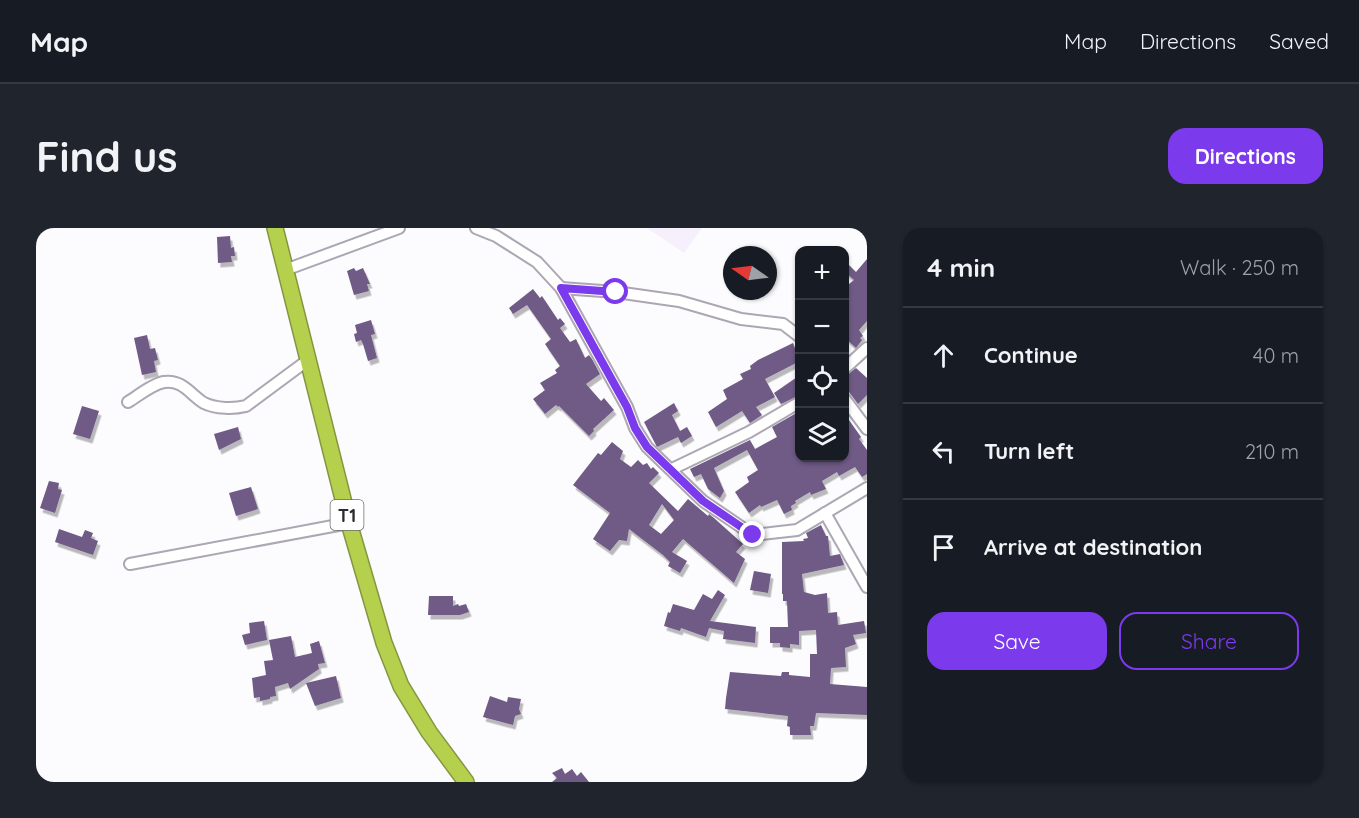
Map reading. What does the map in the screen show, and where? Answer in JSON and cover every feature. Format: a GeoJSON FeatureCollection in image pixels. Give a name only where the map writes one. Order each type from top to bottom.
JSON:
{"type":"FeatureCollection","features":[{"type":"Feature","properties":{"kind":"highway","name":"T1"},"geometry":{"type":"LineString","coordinates":[[275,228],[349,523],[384,643],[401,686],[429,732],[466,782]]}},
{"type":"Feature","properties":{"kind":"street"},"geometry":{"type":"LineString","coordinates":[[476,228],[496,236],[537,262],[561,288],[647,447],[703,501],[753,535],[796,530],[867,488]]}},
{"type":"Feature","properties":{"kind":"street"},"geometry":{"type":"LineString","coordinates":[[285,270],[396,229]]}},
{"type":"Feature","properties":{"kind":"street"},"geometry":{"type":"LineString","coordinates":[[561,288],[616,292],[679,301],[741,320],[783,324],[795,333]]}},
{"type":"Feature","properties":{"kind":"street"},"geometry":{"type":"LineString","coordinates":[[849,364],[867,348]]}},
{"type":"Feature","properties":{"kind":"street"},"geometry":{"type":"LineString","coordinates":[[128,402],[162,382],[173,382],[206,404],[236,408],[246,406],[308,360]]}},
{"type":"Feature","properties":{"kind":"street"},"geometry":{"type":"LineString","coordinates":[[672,469],[748,432],[795,405]]}},
{"type":"Feature","properties":{"kind":"street"},"geometry":{"type":"LineString","coordinates":[[849,405],[867,429]]}},
{"type":"Feature","properties":{"kind":"street"},"geometry":{"type":"LineString","coordinates":[[825,513],[867,587]]}},
{"type":"Feature","properties":{"kind":"street"},"geometry":{"type":"LineString","coordinates":[[130,564],[349,523]]}},
{"type":"Feature","properties":{"kind":"shaded area"},"geometry":{"type":"Polygon","coordinates":[[[647,228],[702,228],[684,253],[647,228]]]}},
{"type":"Feature","properties":{"kind":"building"},"geometry":{"type":"Polygon","coordinates":[[[230,236],[231,248],[234,247],[235,256],[231,256],[232,262],[218,263],[217,237],[230,236]]]}},
{"type":"Feature","properties":{"kind":"building"},"geometry":{"type":"Polygon","coordinates":[[[867,259],[867,321],[859,330],[863,336],[856,348],[849,342],[849,284],[854,280],[849,276],[849,265],[856,272],[867,259]]]}},
{"type":"Feature","properties":{"kind":"building"},"geometry":{"type":"Polygon","coordinates":[[[354,268],[356,271],[363,268],[370,284],[367,284],[369,291],[354,295],[347,271],[354,268]]]}},
{"type":"Feature","properties":{"kind":"building"},"geometry":{"type":"Polygon","coordinates":[[[533,289],[540,298],[542,296],[558,320],[560,318],[565,324],[560,328],[570,342],[576,339],[585,358],[589,355],[592,359],[600,374],[586,384],[601,401],[604,398],[614,410],[593,429],[594,431],[589,436],[559,406],[556,405],[545,414],[533,399],[545,390],[540,383],[557,373],[555,370],[560,366],[545,344],[551,339],[527,305],[513,314],[509,308],[533,289]]]}},
{"type":"Feature","properties":{"kind":"building"},"geometry":{"type":"Polygon","coordinates":[[[371,320],[375,334],[371,335],[377,358],[368,361],[361,340],[356,342],[354,334],[357,333],[355,325],[371,320]]]}},
{"type":"Feature","properties":{"kind":"building"},"geometry":{"type":"Polygon","coordinates":[[[147,335],[150,349],[155,348],[158,360],[154,361],[156,372],[142,375],[134,338],[147,335]]]}},
{"type":"Feature","properties":{"kind":"building"},"geometry":{"type":"Polygon","coordinates":[[[793,343],[795,364],[765,379],[775,397],[756,407],[762,415],[750,423],[742,411],[716,427],[708,412],[727,399],[723,390],[743,379],[740,374],[751,369],[750,366],[793,343]]]}},
{"type":"Feature","properties":{"kind":"building"},"geometry":{"type":"Polygon","coordinates":[[[856,368],[867,378],[867,395],[858,404],[849,392],[849,373],[856,368]]]}},
{"type":"Feature","properties":{"kind":"building"},"geometry":{"type":"Polygon","coordinates":[[[795,378],[795,397],[781,404],[774,393],[795,378]]]}},
{"type":"Feature","properties":{"kind":"building"},"geometry":{"type":"Polygon","coordinates":[[[674,403],[678,411],[672,415],[680,431],[687,427],[692,436],[681,443],[678,437],[657,447],[644,422],[674,403]]]}},
{"type":"Feature","properties":{"kind":"building"},"geometry":{"type":"Polygon","coordinates":[[[82,406],[99,411],[90,439],[73,434],[82,406]]]}},
{"type":"Feature","properties":{"kind":"building"},"geometry":{"type":"Polygon","coordinates":[[[795,414],[795,462],[849,462],[849,420],[867,450],[867,474],[862,477],[855,467],[839,476],[837,472],[822,481],[826,489],[811,495],[810,492],[795,501],[796,503],[791,506],[792,510],[784,514],[777,500],[761,507],[760,505],[749,513],[735,492],[749,482],[747,477],[758,470],[747,450],[714,468],[724,491],[720,498],[708,489],[701,474],[694,477],[690,469],[750,440],[755,449],[777,437],[772,427],[795,414]]]}},
{"type":"Feature","properties":{"kind":"building"},"geometry":{"type":"Polygon","coordinates":[[[238,427],[241,439],[219,450],[214,434],[238,427]]]}},
{"type":"Feature","properties":{"kind":"building"},"geometry":{"type":"Polygon","coordinates":[[[612,442],[623,451],[620,459],[631,467],[638,460],[643,465],[647,463],[651,469],[653,467],[659,473],[649,483],[678,511],[688,499],[743,544],[736,552],[745,559],[734,583],[683,539],[672,552],[687,561],[680,573],[668,566],[670,562],[663,555],[629,529],[627,541],[619,540],[610,551],[593,539],[610,513],[573,485],[598,453],[601,455],[612,442]],[[662,504],[649,525],[661,534],[674,520],[662,504]]]}},
{"type":"Feature","properties":{"kind":"building"},"geometry":{"type":"Polygon","coordinates":[[[49,481],[59,483],[58,489],[62,490],[55,513],[40,508],[49,481]]]}},
{"type":"Feature","properties":{"kind":"building"},"geometry":{"type":"Polygon","coordinates":[[[251,487],[258,509],[236,516],[229,493],[251,487]]]}},
{"type":"Feature","properties":{"kind":"building"},"geometry":{"type":"Polygon","coordinates":[[[821,525],[828,536],[830,556],[840,554],[844,565],[802,574],[804,592],[815,595],[827,593],[828,613],[837,612],[838,625],[864,621],[866,633],[853,635],[856,644],[845,648],[846,667],[831,668],[830,684],[867,687],[867,715],[816,713],[814,726],[810,726],[811,735],[790,735],[790,727],[787,726],[788,716],[725,709],[726,698],[730,672],[781,676],[782,672],[789,672],[789,675],[810,677],[810,654],[817,654],[816,630],[799,631],[799,645],[790,644],[790,648],[780,647],[780,643],[770,643],[770,627],[788,627],[787,601],[783,601],[782,594],[782,542],[804,541],[803,539],[808,538],[806,533],[821,525]]]}},
{"type":"Feature","properties":{"kind":"building"},"geometry":{"type":"Polygon","coordinates":[[[59,529],[82,537],[85,530],[93,533],[91,538],[98,541],[93,555],[55,542],[59,529]]]}},
{"type":"Feature","properties":{"kind":"building"},"geometry":{"type":"Polygon","coordinates":[[[754,571],[771,574],[768,593],[750,590],[754,571]]]}},
{"type":"Feature","properties":{"kind":"building"},"geometry":{"type":"Polygon","coordinates":[[[718,590],[725,595],[710,621],[756,627],[755,643],[723,639],[724,631],[709,628],[706,637],[681,628],[680,631],[664,626],[673,604],[694,610],[703,594],[712,599],[718,590]]]}},
{"type":"Feature","properties":{"kind":"building"},"geometry":{"type":"Polygon","coordinates":[[[429,596],[453,596],[453,606],[466,604],[469,612],[460,615],[428,615],[429,596]]]}},
{"type":"Feature","properties":{"kind":"building"},"geometry":{"type":"Polygon","coordinates":[[[264,621],[267,640],[245,645],[242,635],[250,633],[249,623],[264,621]]]}},
{"type":"Feature","properties":{"kind":"building"},"geometry":{"type":"Polygon","coordinates":[[[291,636],[295,657],[312,653],[310,644],[319,641],[325,663],[318,664],[319,669],[290,689],[288,683],[275,687],[276,696],[270,699],[260,701],[260,697],[254,698],[252,678],[266,675],[264,661],[273,660],[269,640],[291,636]]]}},
{"type":"Feature","properties":{"kind":"building"},"geometry":{"type":"Polygon","coordinates":[[[336,676],[341,698],[315,706],[306,683],[336,676]]]}},
{"type":"Feature","properties":{"kind":"building"},"geometry":{"type":"Polygon","coordinates":[[[490,696],[507,702],[508,697],[521,699],[519,709],[521,714],[515,716],[513,725],[483,717],[490,696]]]}},
{"type":"Feature","properties":{"kind":"building"},"geometry":{"type":"Polygon","coordinates":[[[562,768],[565,774],[572,769],[577,776],[581,772],[589,782],[552,782],[557,778],[552,773],[562,768]]]}},
{"type":"Feature","properties":{"kind":"route"},"geometry":{"type":"LineString","coordinates":[[616,292],[561,288],[647,447],[703,501],[753,535]]}}]}
